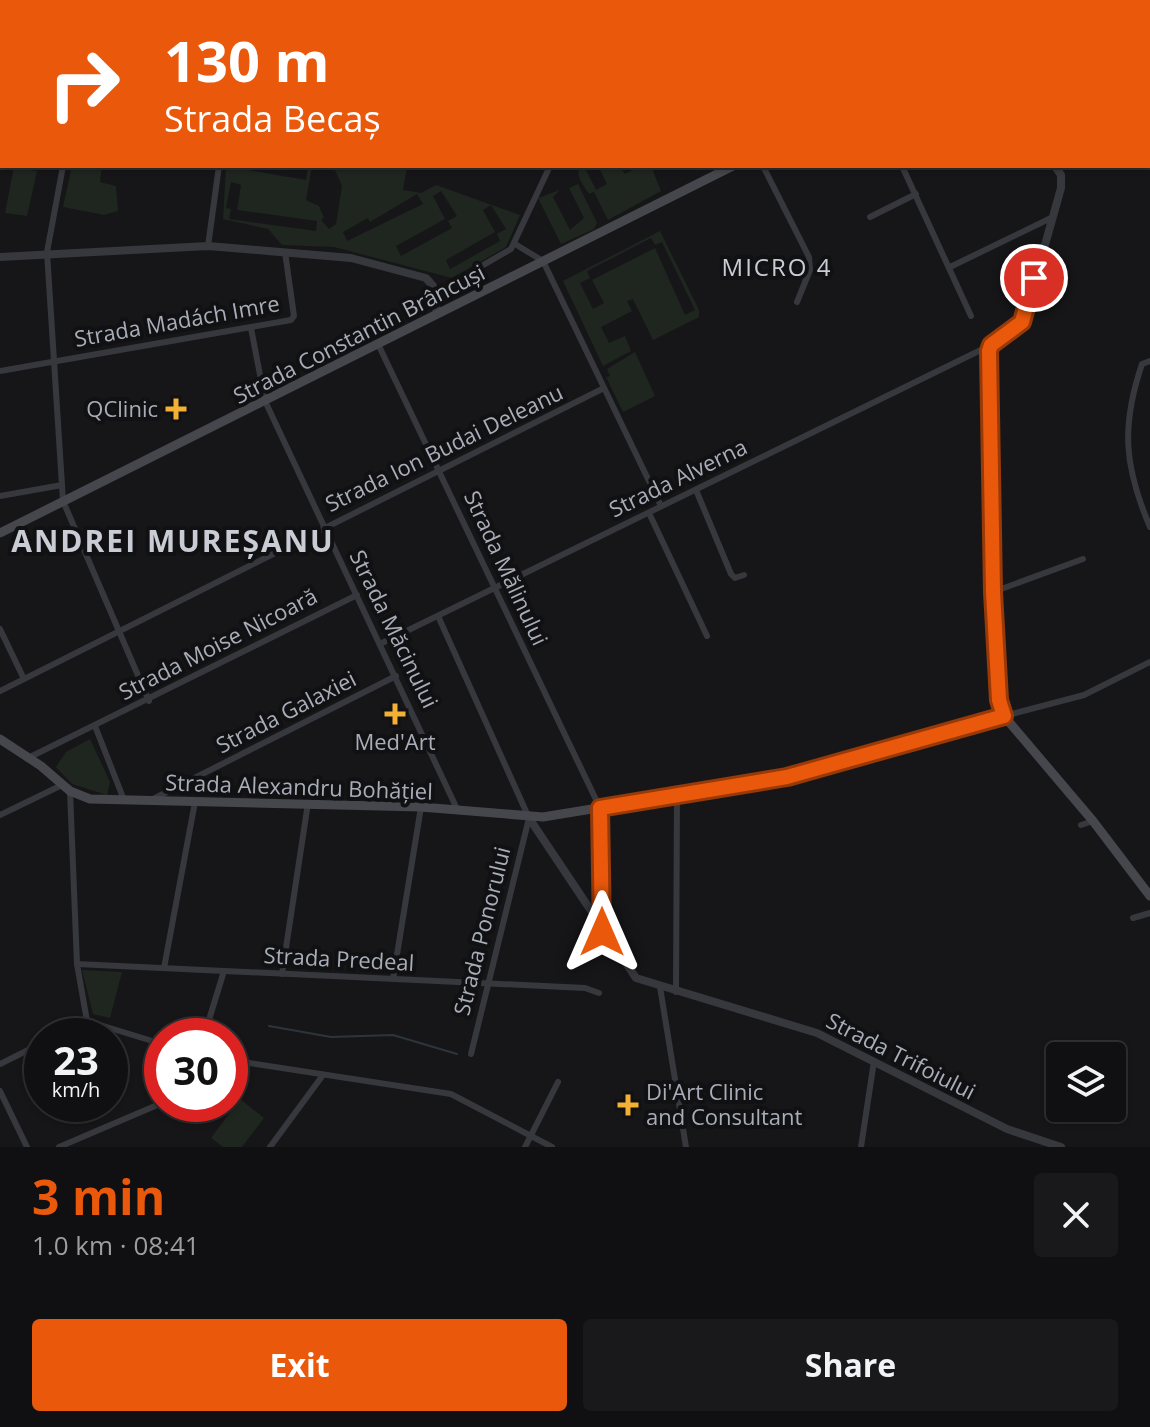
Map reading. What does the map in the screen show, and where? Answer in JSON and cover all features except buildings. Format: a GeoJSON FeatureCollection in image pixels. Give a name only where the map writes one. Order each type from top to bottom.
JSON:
{"type":"FeatureCollection","features":[{"type":"Feature","properties":{"kind":"main road","name":"Strada Constantin Brâncuși"},"geometry":{"type":"LineString","coordinates":[[0,533],[729,168]]}},
{"type":"Feature","properties":{"kind":"main road","name":"Strada Alexandru Bohățiel"},"geometry":{"type":"LineString","coordinates":[[66,788],[85,798],[421,807],[529,818],[787,777],[1004,716]]}},
{"type":"Feature","properties":{"kind":"main road"},"geometry":{"type":"LineString","coordinates":[[1004,716],[1093,821],[1150,896]]}},
{"type":"Feature","properties":{"kind":"main road"},"geometry":{"type":"LineString","coordinates":[[0,739],[66,788]]}},
{"type":"Feature","properties":{"kind":"street"},"geometry":{"type":"LineString","coordinates":[[63,168],[47,252],[63,501],[149,701]]}},
{"type":"Feature","properties":{"kind":"street"},"geometry":{"type":"LineString","coordinates":[[208,246],[219,168]]}},
{"type":"Feature","properties":{"kind":"street"},"geometry":{"type":"LineString","coordinates":[[428,320],[435,293],[506,253],[515,244],[549,168]]}},
{"type":"Feature","properties":{"kind":"street"},"geometry":{"type":"LineString","coordinates":[[764,168],[809,257],[810,270],[797,302]]}},
{"type":"Feature","properties":{"kind":"street"},"geometry":{"type":"LineString","coordinates":[[903,168],[971,316]]}},
{"type":"Feature","properties":{"kind":"street"},"geometry":{"type":"LineString","coordinates":[[1056,168],[1061,184],[1022,322],[991,345],[993,592],[999,700],[1004,716],[1084,695],[1150,662]]}},
{"type":"Feature","properties":{"kind":"street"},"geometry":{"type":"LineString","coordinates":[[870,217],[916,194]]}},
{"type":"Feature","properties":{"kind":"street"},"geometry":{"type":"LineString","coordinates":[[950,267],[1051,218]]}},
{"type":"Feature","properties":{"kind":"street"},"geometry":{"type":"LineString","coordinates":[[515,244],[543,261],[661,506]]}},
{"type":"Feature","properties":{"kind":"street"},"geometry":{"type":"LineString","coordinates":[[0,257],[47,252],[208,246],[351,258],[426,278],[435,293],[435,304],[442,312]]}},
{"type":"Feature","properties":{"kind":"street","name":"Strada Madách Imre"},"geometry":{"type":"LineString","coordinates":[[0,371],[251,328],[294,317],[285,252]]}},
{"type":"Feature","properties":{"kind":"street","name":"Strada Măcinului"},"geometry":{"type":"LineString","coordinates":[[251,328],[265,401],[458,811]]}},
{"type":"Feature","properties":{"kind":"street","name":"Strada Mălinului"},"geometry":{"type":"LineString","coordinates":[[378,344],[600,808]]}},
{"type":"Feature","properties":{"kind":"street","name":"Strada Alverna"},"geometry":{"type":"LineString","coordinates":[[380,644],[991,345]]}},
{"type":"Feature","properties":{"kind":"street"},"geometry":{"type":"LineString","coordinates":[[1150,361],[1142,364],[1126,425],[1135,491],[1150,527]]}},
{"type":"Feature","properties":{"kind":"street","name":"Strada Ion Budai Deleanu"},"geometry":{"type":"LineString","coordinates":[[0,691],[604,388]]}},
{"type":"Feature","properties":{"kind":"street"},"geometry":{"type":"LineString","coordinates":[[0,496],[62,485]]}},
{"type":"Feature","properties":{"kind":"street"},"geometry":{"type":"LineString","coordinates":[[696,490],[731,574],[735,578],[744,575]]}},
{"type":"Feature","properties":{"kind":"street"},"geometry":{"type":"LineString","coordinates":[[649,513],[707,636]]}},
{"type":"Feature","properties":{"kind":"street"},"geometry":{"type":"LineString","coordinates":[[993,592],[1083,559]]}},
{"type":"Feature","properties":{"kind":"street","name":"Strada Moise Nicoară"},"geometry":{"type":"LineString","coordinates":[[28,758],[149,701],[357,595]]}},
{"type":"Feature","properties":{"kind":"street"},"geometry":{"type":"LineString","coordinates":[[438,616],[529,818]]}},
{"type":"Feature","properties":{"kind":"street"},"geometry":{"type":"LineString","coordinates":[[0,629],[24,679]]}},
{"type":"Feature","properties":{"kind":"street","name":"Strada Galaxiei"},"geometry":{"type":"LineString","coordinates":[[150,801],[396,676]]}},
{"type":"Feature","properties":{"kind":"street"},"geometry":{"type":"LineString","coordinates":[[95,726],[124,800]]}},
{"type":"Feature","properties":{"kind":"street"},"geometry":{"type":"LineString","coordinates":[[0,815],[66,788],[77,964],[86,1018]]}},
{"type":"Feature","properties":{"kind":"street"},"geometry":{"type":"LineString","coordinates":[[676,992],[677,795]]}},
{"type":"Feature","properties":{"kind":"street"},"geometry":{"type":"LineString","coordinates":[[164,968],[195,802]]}},
{"type":"Feature","properties":{"kind":"street"},"geometry":{"type":"LineString","coordinates":[[282,974],[308,803]]}},
{"type":"Feature","properties":{"kind":"street"},"geometry":{"type":"LineString","coordinates":[[393,979],[421,807]]}},
{"type":"Feature","properties":{"kind":"street"},"geometry":{"type":"LineString","coordinates":[[600,808],[602,932]]}},
{"type":"Feature","properties":{"kind":"street","name":"Strada Trifoiului"},"geometry":{"type":"LineString","coordinates":[[529,818],[632,975],[660,987],[811,1031],[1007,1129],[1058,1147]]}},
{"type":"Feature","properties":{"kind":"street","name":"Strada Ponorului"},"geometry":{"type":"LineString","coordinates":[[471,1054],[485,986],[529,818]]}},
{"type":"Feature","properties":{"kind":"street"},"geometry":{"type":"LineString","coordinates":[[1081,825],[1093,821]]}},
{"type":"Feature","properties":{"kind":"street"},"geometry":{"type":"LineString","coordinates":[[1103,853],[1114,848]]}},
{"type":"Feature","properties":{"kind":"street"},"geometry":{"type":"LineString","coordinates":[[1133,918],[1150,913]]}},
{"type":"Feature","properties":{"kind":"street","name":"Strada Predeal"},"geometry":{"type":"LineString","coordinates":[[77,964],[485,986],[585,988],[599,993]]}},
{"type":"Feature","properties":{"kind":"street"},"geometry":{"type":"LineString","coordinates":[[210,1018],[224,971]]}},
{"type":"Feature","properties":{"kind":"street"},"geometry":{"type":"LineString","coordinates":[[660,987],[686,1147]]}},
{"type":"Feature","properties":{"kind":"street"},"geometry":{"type":"LineString","coordinates":[[0,1064],[24,1052]]}},
{"type":"Feature","properties":{"kind":"street"},"geometry":{"type":"LineString","coordinates":[[861,1147],[874,1061]]}},
{"type":"Feature","properties":{"kind":"street"},"geometry":{"type":"LineString","coordinates":[[248,1063],[451,1094],[552,1147]]}},
{"type":"Feature","properties":{"kind":"street"},"geometry":{"type":"LineString","coordinates":[[270,1147],[323,1075]]}},
{"type":"Feature","properties":{"kind":"street"},"geometry":{"type":"LineString","coordinates":[[525,1147],[558,1082]]}},
{"type":"Feature","properties":{"kind":"street"},"geometry":{"type":"LineString","coordinates":[[0,1091],[27,1147]]}},
{"type":"Feature","properties":{"kind":"street"},"geometry":{"type":"LineString","coordinates":[[59,1147],[144,1111]]}},
{"type":"Feature","properties":{"kind":"shaded area"},"geometry":{"type":"Polygon","coordinates":[[[14,168],[37,171],[27,216],[5,213],[14,168]]]}},
{"type":"Feature","properties":{"kind":"shaded area"},"geometry":{"type":"Polygon","coordinates":[[[72,168],[102,168],[100,182],[116,186],[118,211],[104,215],[63,207],[72,168]]]}},
{"type":"Feature","properties":{"kind":"shaded area"},"geometry":{"type":"Polygon","coordinates":[[[226,168],[306,180],[308,168],[312,168],[306,200],[319,206],[324,218],[321,220],[329,229],[336,224],[342,186],[334,168],[407,168],[403,190],[421,193],[436,185],[520,215],[506,247],[452,278],[334,247],[282,245],[268,229],[223,219],[226,168]],[[231,182],[226,208],[231,209],[229,219],[316,231],[317,221],[237,210],[241,185],[231,182]],[[441,191],[433,196],[445,219],[396,246],[401,256],[452,228],[448,221],[457,216],[441,191]],[[417,194],[370,222],[368,218],[343,232],[347,241],[423,204],[417,194]],[[491,205],[483,210],[495,232],[446,260],[450,269],[500,241],[497,234],[506,229],[491,205]]]}},
{"type":"Feature","properties":{"kind":"shaded area"},"geometry":{"type":"Polygon","coordinates":[[[580,168],[585,168],[596,190],[607,184],[599,168],[621,168],[625,174],[634,168],[652,168],[661,191],[608,220],[594,192],[589,194],[580,168]]]}},
{"type":"Feature","properties":{"kind":"shaded area"},"geometry":{"type":"Polygon","coordinates":[[[578,184],[597,223],[594,229],[561,244],[538,198],[560,190],[553,197],[570,230],[584,218],[569,188],[578,184]]]}},
{"type":"Feature","properties":{"kind":"shaded area"},"geometry":{"type":"Polygon","coordinates":[[[660,231],[699,310],[699,317],[653,340],[633,299],[627,301],[632,311],[601,327],[609,343],[625,336],[631,351],[603,366],[563,281],[660,231]],[[651,238],[587,271],[590,278],[580,283],[593,309],[604,303],[592,280],[655,248],[685,315],[695,310],[662,242],[655,245],[651,238]]]}},
{"type":"Feature","properties":{"kind":"shaded area"},"geometry":{"type":"Polygon","coordinates":[[[635,352],[655,396],[623,412],[606,377],[610,376],[607,369],[635,352]]]}},
{"type":"Feature","properties":{"kind":"shaded area"},"geometry":{"type":"Polygon","coordinates":[[[90,739],[110,782],[107,795],[72,784],[56,767],[66,752],[90,739]]]}},
{"type":"Feature","properties":{"kind":"shaded area"},"geometry":{"type":"Polygon","coordinates":[[[82,970],[122,972],[110,1018],[93,1014],[82,970]]]}},
{"type":"Feature","properties":{"kind":"shaded area"},"geometry":{"type":"Polygon","coordinates":[[[248,1105],[264,1118],[242,1147],[223,1147],[211,1138],[223,1122],[248,1122],[248,1105]]]}},
{"type":"Feature","properties":{"kind":"waterway"},"geometry":{"type":"LineString","coordinates":[[269,1026],[331,1037],[393,1035],[457,1054]]}},
{"type":"Feature","properties":{"kind":"place","name":"QClinic"},"geometry":{"type":"Point","coordinates":[176,409]}},
{"type":"Feature","properties":{"kind":"place","name":"Med'Art"},"geometry":{"type":"Point","coordinates":[395,714]}},
{"type":"Feature","properties":{"kind":"place","name":"Di'Art Clinic and Consultant"},"geometry":{"type":"Point","coordinates":[628,1105]}},
{"type":"Feature","properties":{"kind":"district","name":"MICRO 4"},"geometry":{"type":"Point","coordinates":[777,268]}},
{"type":"Feature","properties":{"kind":"district","name":"ANDREI MUREȘANU"},"geometry":{"type":"Point","coordinates":[173,542]}},
{"type":"Feature","properties":{"kind":"route"},"geometry":{"type":"LineString","coordinates":[[602,932],[600,808],[787,777],[1004,716],[999,700],[993,592],[989,351],[991,345],[1022,322],[1034,278]]}}]}
